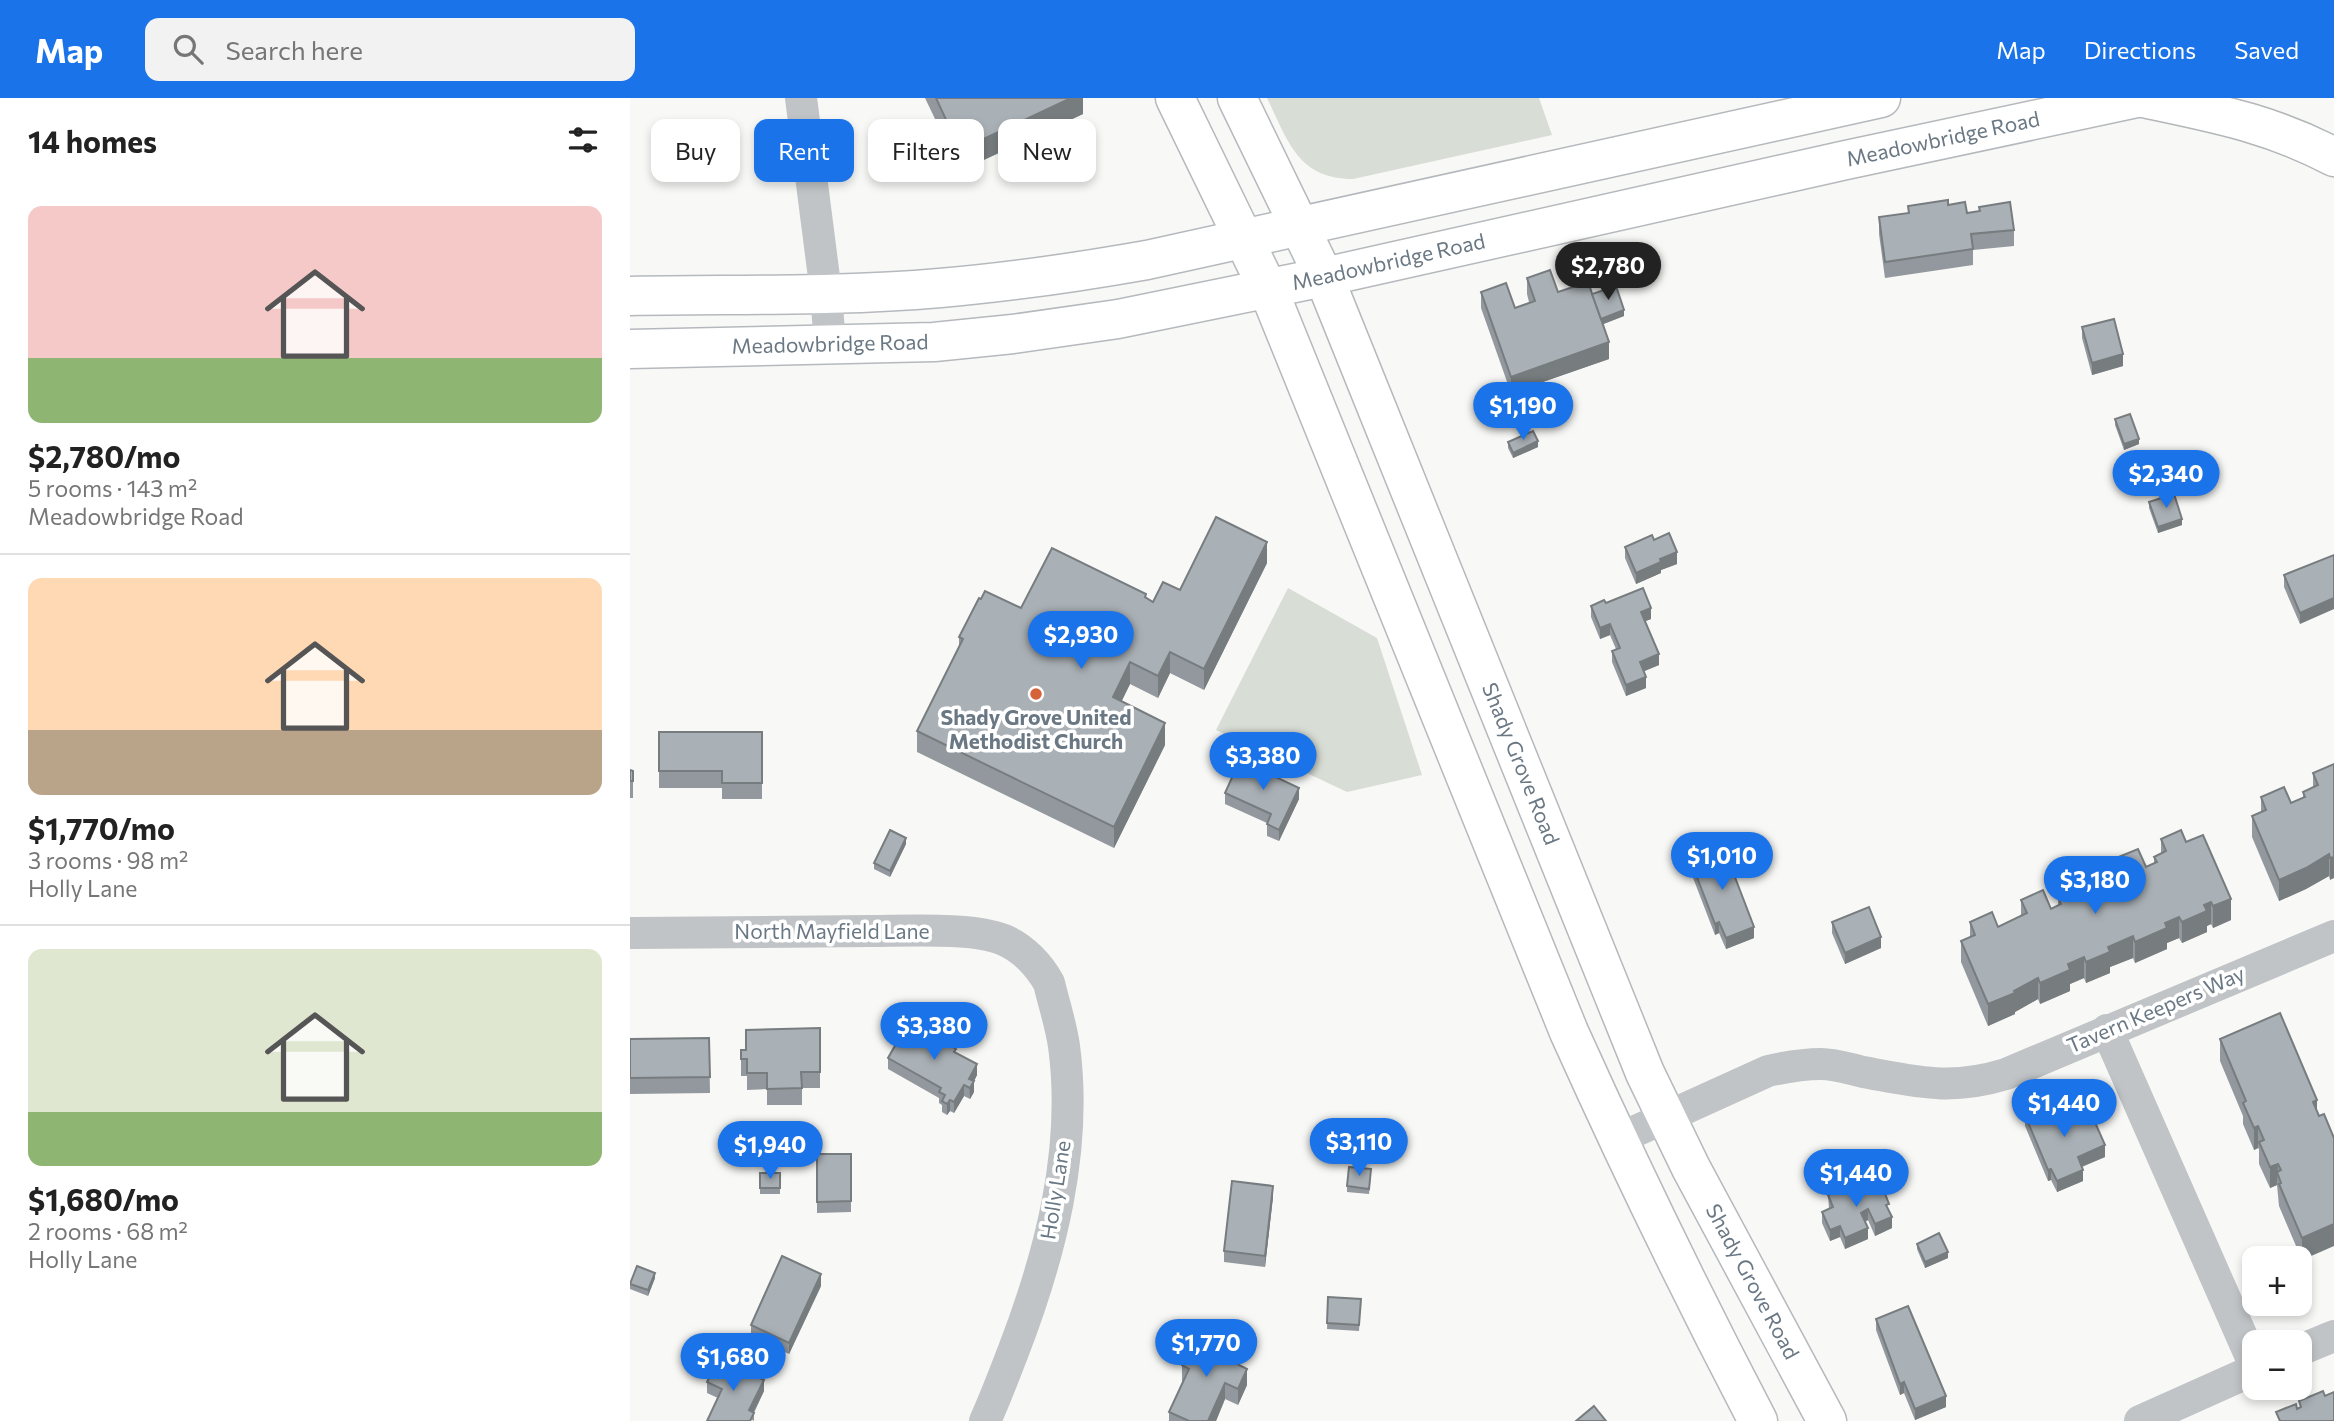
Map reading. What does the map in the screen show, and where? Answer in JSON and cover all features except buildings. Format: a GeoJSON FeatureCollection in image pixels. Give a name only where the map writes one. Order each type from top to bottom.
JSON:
{"type":"FeatureCollection","features":[{"type":"Feature","properties":{"kind":"main road"},"geometry":{"type":"LineString","coordinates":[[1175,98],[1268,289],[1569,1031],[1707,1324],[1758,1421]]}},
{"type":"Feature","properties":{"kind":"main road","name":"Shady Grove Road"},"geometry":{"type":"LineString","coordinates":[[1237,98],[1324,277],[1645,1073],[1772,1322],[1827,1421]]}},
{"type":"Feature","properties":{"kind":"main road"},"geometry":{"type":"LineString","coordinates":[[630,296],[938,288],[1055,275],[1147,260],[1881,98]]}},
{"type":"Feature","properties":{"kind":"main road","name":"Meadowbridge Road"},"geometry":{"type":"LineString","coordinates":[[630,349],[934,342],[1118,319],[1324,277],[2137,98]]}},
{"type":"Feature","properties":{"kind":"main road"},"geometry":{"type":"LineString","coordinates":[[2143,98],[2244,120],[2275,130],[2334,157]]}},
{"type":"Feature","properties":{"kind":"street"},"geometry":{"type":"LineString","coordinates":[[801,98],[830,345]]}},
{"type":"Feature","properties":{"kind":"street","name":"North Mayfield Lane"},"geometry":{"type":"LineString","coordinates":[[630,933],[980,933],[1004,940],[1029,956]]}},
{"type":"Feature","properties":{"kind":"street","name":"Tavern Keepers Way"},"geometry":{"type":"LineString","coordinates":[[1618,1139],[1768,1071],[1795,1066],[1823,1064],[1920,1083],[1966,1084],[2006,1073],[2334,936]]}},
{"type":"Feature","properties":{"kind":"street","name":"Holly Lane"},"geometry":{"type":"LineString","coordinates":[[985,1421],[1030,1305],[1054,1223],[1064,1160],[1067,1096],[1063,1045],[1049,983],[1029,956]]}},
{"type":"Feature","properties":{"kind":"street"},"geometry":{"type":"LineString","coordinates":[[2107,1030],[2242,1337]]}},
{"type":"Feature","properties":{"kind":"street"},"geometry":{"type":"LineString","coordinates":[[2312,1345],[2334,1336]]}},
{"type":"Feature","properties":{"kind":"street"},"geometry":{"type":"LineString","coordinates":[[2140,1421],[2242,1375]]}},
{"type":"Feature","properties":{"kind":"shaded area"},"geometry":{"type":"Polygon","coordinates":[[[1267,98],[1539,98],[1552,135],[1353,179],[1334,177],[1307,165],[1297,155],[1267,98]]]}},
{"type":"Feature","properties":{"kind":"shaded area"},"geometry":{"type":"Polygon","coordinates":[[[1288,588],[1377,638],[1422,775],[1347,792],[1216,730],[1288,588]]]}},
{"type":"Feature","properties":{"kind":"place","name":"Shady Grove United Methodist Church"},"geometry":{"type":"Point","coordinates":[1036,694]}}]}
